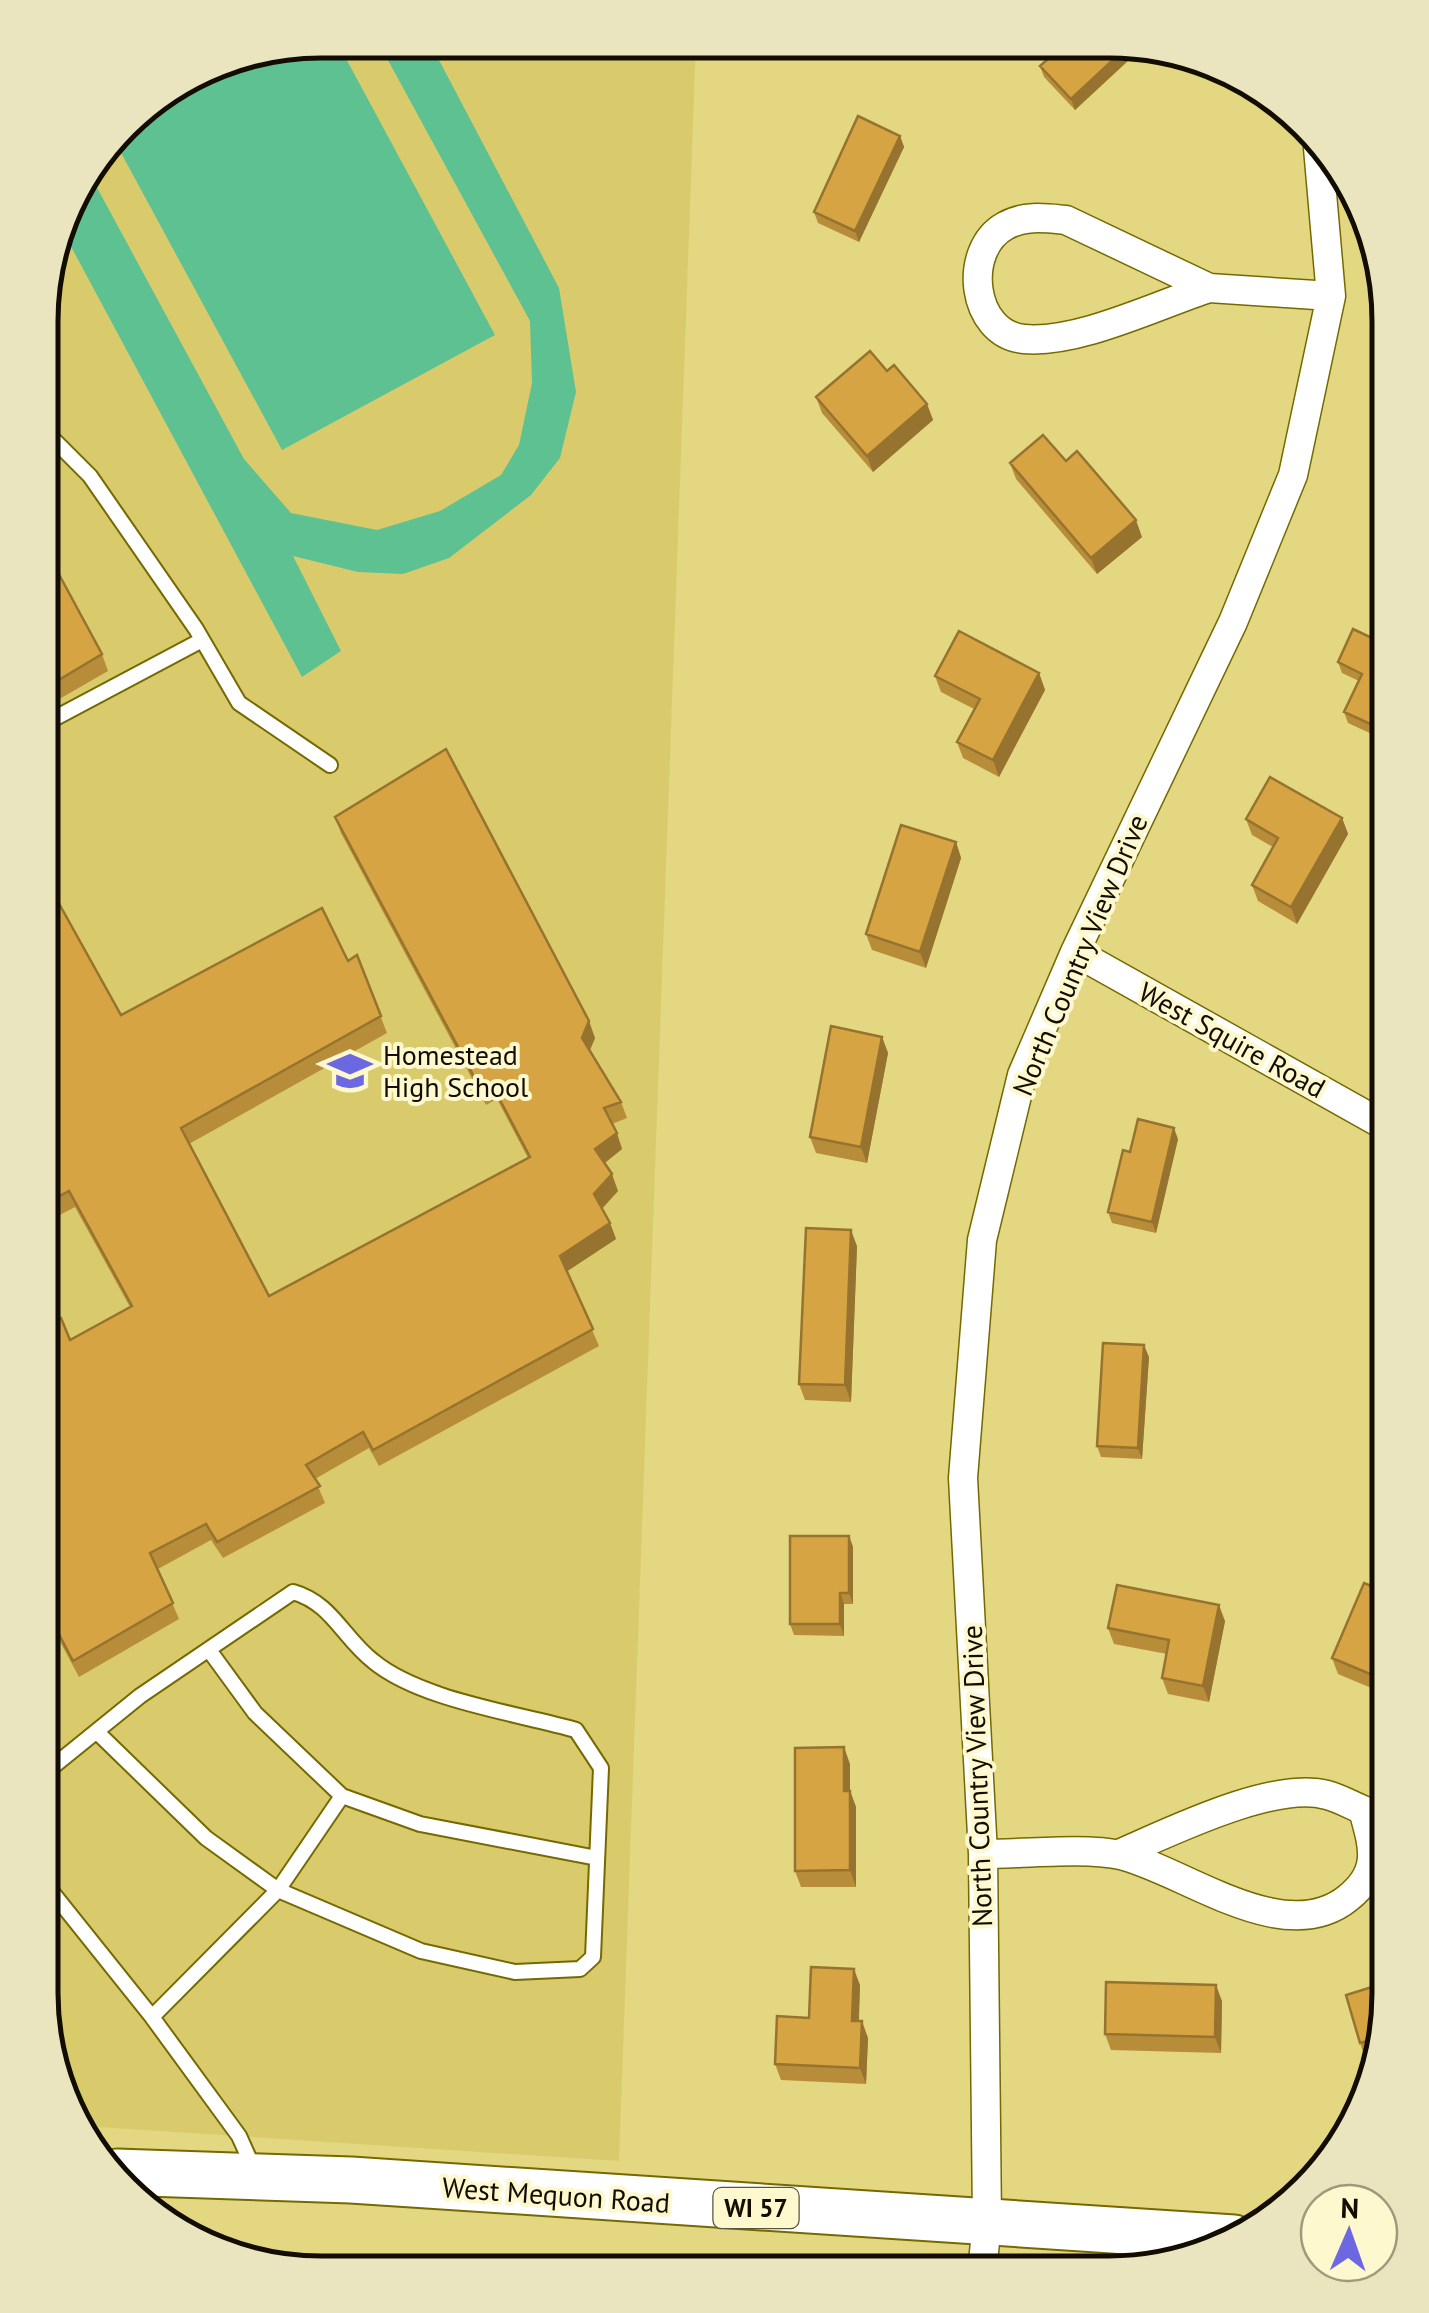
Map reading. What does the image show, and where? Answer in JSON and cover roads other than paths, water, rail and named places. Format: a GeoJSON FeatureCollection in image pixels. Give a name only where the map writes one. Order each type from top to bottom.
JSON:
{"type":"FeatureCollection","features":[{"type":"Feature","properties":{"kind":"main road","name":"West Mequon Road"},"geometry":{"type":"LineString","coordinates":[[128,2172],[1206,2236]]}},
{"type":"Feature","properties":{"kind":"street","name":"North Country View Drive"},"geometry":{"type":"LineString","coordinates":[[984,2256],[987,2221],[983,1854],[963,1478],[982,1240],[1022,1075],[1075,952],[1233,622],[1294,475],[1331,296],[1319,164]]}},
{"type":"Feature","properties":{"kind":"street"},"geometry":{"type":"LineString","coordinates":[[1208,288],[1075,333],[1019,339],[991,322],[978,286],[985,248],[996,233],[1023,219],[1046,218],[1066,220],[1208,288],[1331,296]]}},
{"type":"Feature","properties":{"kind":"street","name":"West Squire Road"},"geometry":{"type":"LineString","coordinates":[[1075,952],[1372,1118]]}},
{"type":"Feature","properties":{"kind":"street"},"geometry":{"type":"LineString","coordinates":[[983,1854],[1120,1854],[1222,1812],[1269,1798],[1323,1794],[1363,1810],[1371,1840]]}},
{"type":"Feature","properties":{"kind":"street"},"geometry":{"type":"LineString","coordinates":[[1120,1854],[1224,1900],[1282,1913],[1331,1912],[1362,1887],[1371,1864]]}},
{"type":"Feature","properties":{"kind":"lane"},"geometry":{"type":"LineString","coordinates":[[58,444],[90,476],[202,640],[239,703],[330,765]]}},
{"type":"Feature","properties":{"kind":"lane"},"geometry":{"type":"LineString","coordinates":[[58,716],[202,640]]}},
{"type":"Feature","properties":{"kind":"lane"},"geometry":{"type":"LineString","coordinates":[[58,1763],[140,1696],[293,1592],[314,1598],[373,1662],[424,1688],[576,1730],[601,1768],[593,1957],[580,1969],[515,1972],[421,1951],[278,1890],[206,1838],[98,1733]]}},
{"type":"Feature","properties":{"kind":"lane"},"geometry":{"type":"LineString","coordinates":[[208,1650],[255,1714],[342,1796],[420,1824],[597,1858]]}},
{"type":"Feature","properties":{"kind":"lane"},"geometry":{"type":"LineString","coordinates":[[152,2017],[278,1890],[342,1796]]}},
{"type":"Feature","properties":{"kind":"lane"},"geometry":{"type":"LineString","coordinates":[[58,1900],[152,2017],[238,2136],[257,2177]]}},
{"type":"Feature","properties":{"kind":"place","name":"Homestead High School"},"geometry":{"type":"Point","coordinates":[350,1071]}}]}
